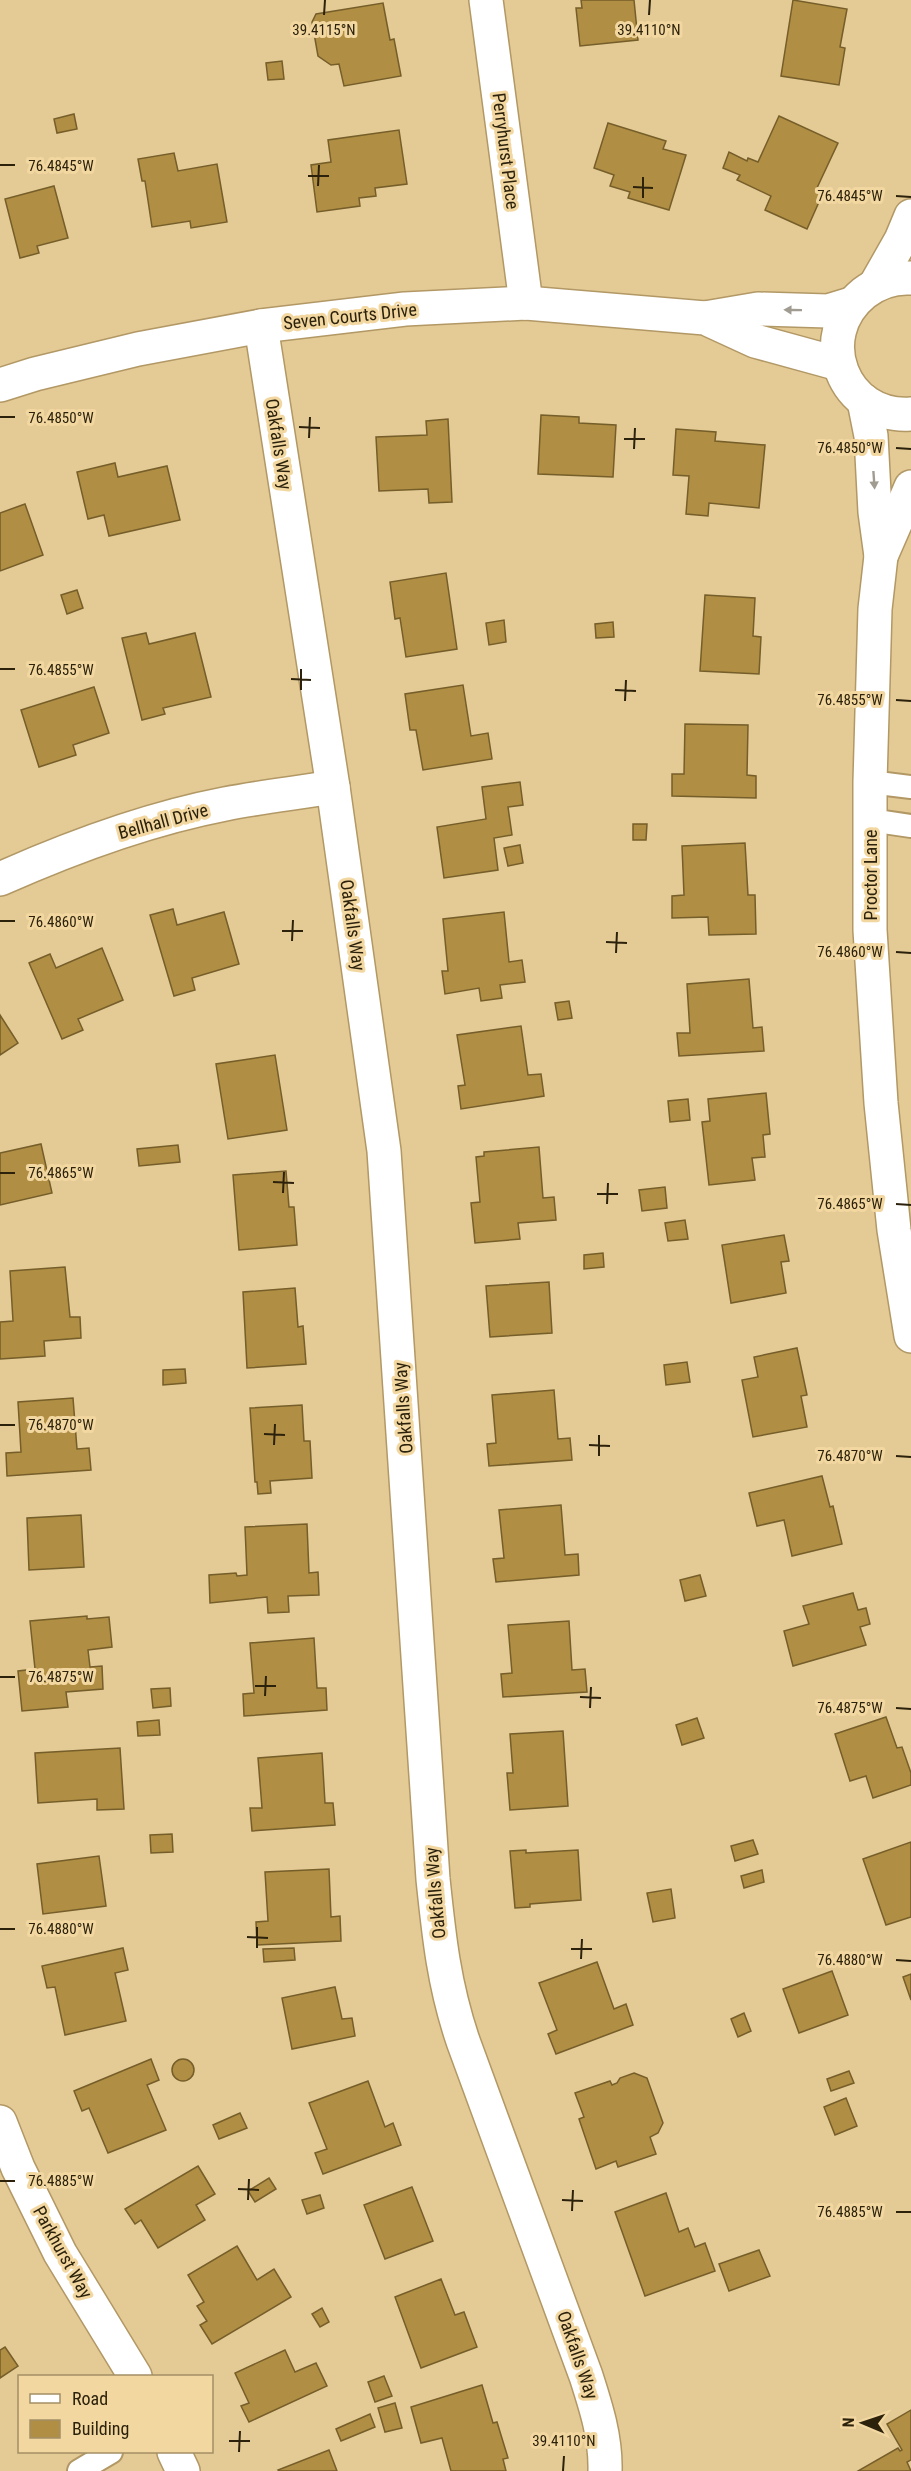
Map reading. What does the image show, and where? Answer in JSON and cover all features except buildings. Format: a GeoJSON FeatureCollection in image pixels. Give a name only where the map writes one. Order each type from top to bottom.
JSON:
{"type":"FeatureCollection","features":[{"type":"Feature","properties":{"kind":"street","name":"Perryhurst Place"},"geometry":{"type":"LineString","coordinates":[[486,0],[526,303]]}},
{"type":"Feature","properties":{"kind":"street"},"geometry":{"type":"LineString","coordinates":[[911,216],[901,240],[876,284],[851,304],[838,333],[839,364],[845,379],[864,401],[885,412],[896,415],[911,414]]}},
{"type":"Feature","properties":{"kind":"street"},"geometry":{"type":"LineString","coordinates":[[876,284],[900,277],[911,278]]}},
{"type":"Feature","properties":{"kind":"street","name":"Seven Courts Drive"},"geometry":{"type":"LineString","coordinates":[[0,385],[35,374],[138,349],[261,326],[405,309],[526,303],[705,318],[758,309],[828,311],[851,304]]}},
{"type":"Feature","properties":{"kind":"street","name":"Seven Courts Drive"},"geometry":{"type":"LineString","coordinates":[[705,318],[755,341],[839,364]]}},
{"type":"Feature","properties":{"kind":"street","name":"Oakfalls Way"},"geometry":{"type":"LineString","coordinates":[[261,326],[333,787],[385,1162],[433,1879],[442,1966],[463,2041],[586,2376],[600,2420],[605,2471]]}},
{"type":"Feature","properties":{"kind":"street","name":"Proctor Lane"},"geometry":{"type":"LineString","coordinates":[[864,401],[871,436],[875,512],[881,556],[875,609],[870,782],[870,930],[881,1103],[903,1231],[911,1336]]}},
{"type":"Feature","properties":{"kind":"street","name":"Proctor Lane"},"geometry":{"type":"LineString","coordinates":[[881,556],[911,487]]}},
{"type":"Feature","properties":{"kind":"street","name":"Bellhall Drive"},"geometry":{"type":"LineString","coordinates":[[0,879],[99,839],[178,814],[333,787]]}},
{"type":"Feature","properties":{"kind":"street","name":"Parkhurst Way"},"geometry":{"type":"LineString","coordinates":[[0,2122],[18,2168],[60,2253],[134,2375]]}},
{"type":"Feature","properties":{"kind":"street"},"geometry":{"type":"LineString","coordinates":[[175,2453],[183,2471]]}},
{"type":"Feature","properties":{"kind":"lane"},"geometry":{"type":"LineString","coordinates":[[870,782],[911,788]]}},
{"type":"Feature","properties":{"kind":"lane"},"geometry":{"type":"LineString","coordinates":[[870,820],[911,826]]}},
{"type":"Feature","properties":{"kind":"lane"},"geometry":{"type":"LineString","coordinates":[[78,2471],[108,2453]]}}]}
